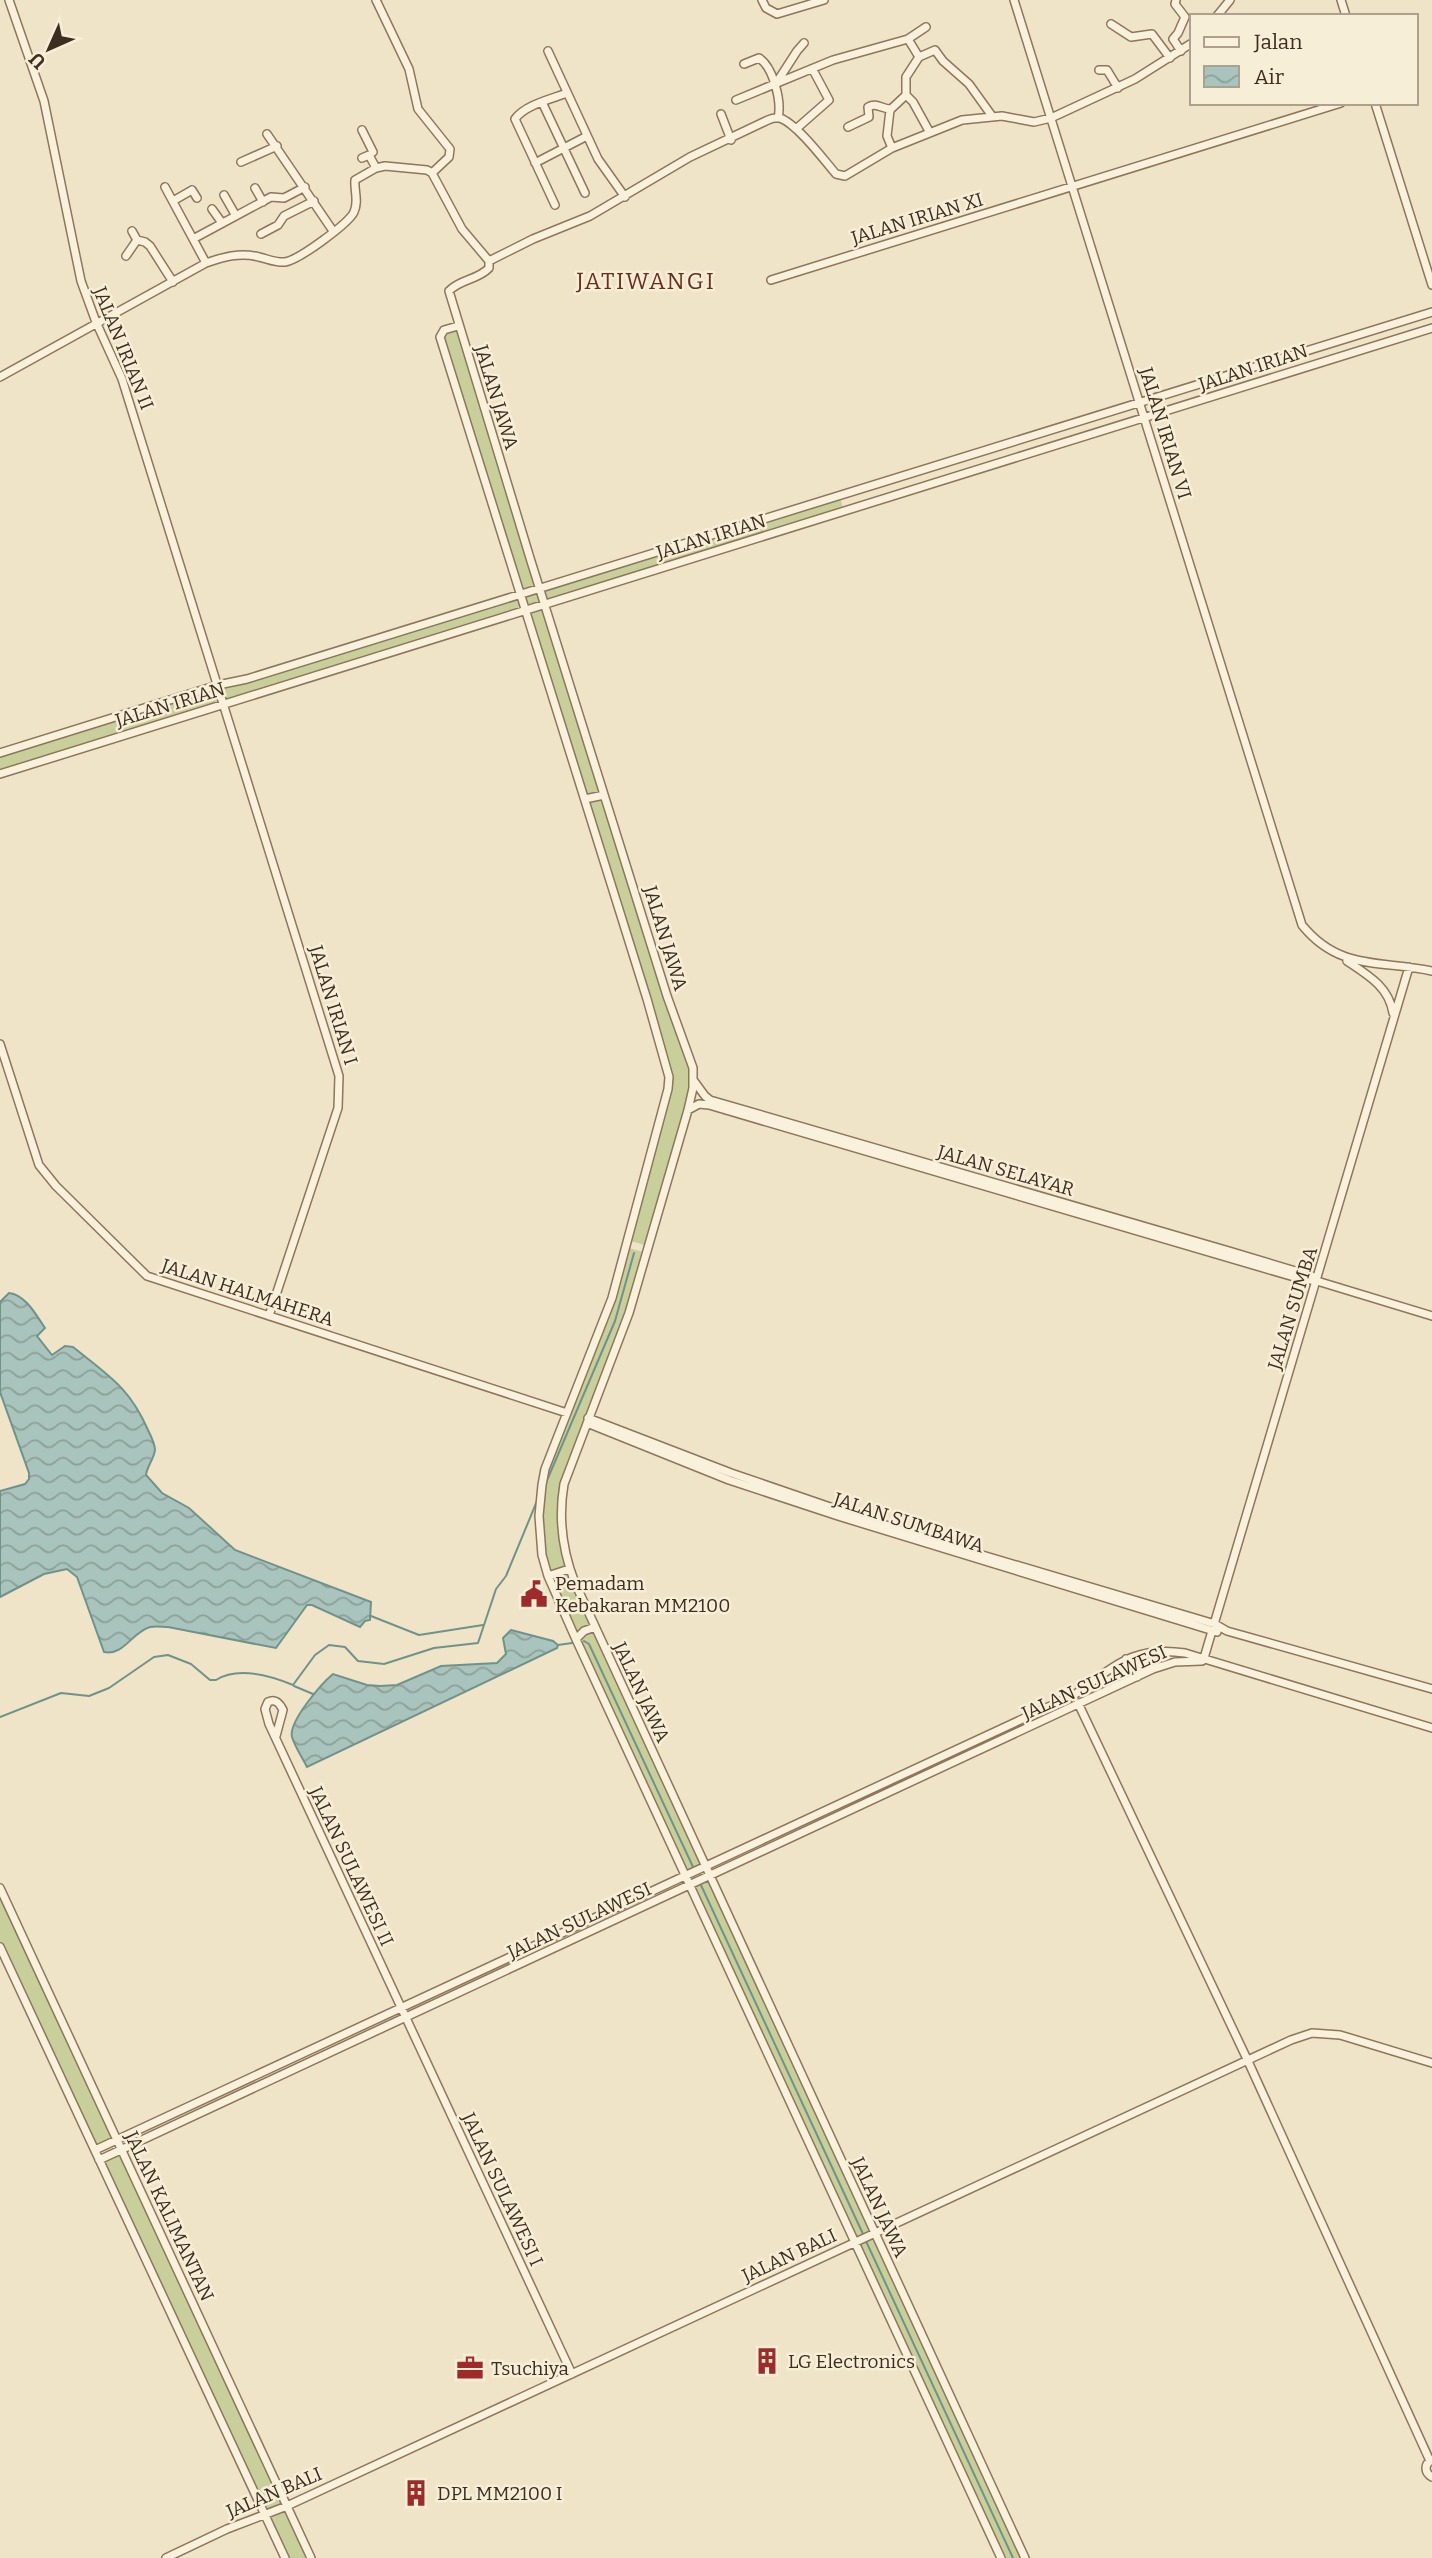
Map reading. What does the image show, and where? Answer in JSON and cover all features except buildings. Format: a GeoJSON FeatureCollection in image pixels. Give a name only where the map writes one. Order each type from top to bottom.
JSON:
{"type":"FeatureCollection","features":[{"type":"Feature","properties":{"kind":"street","name":"JALAN IRIAN II"},"geometry":{"type":"LineString","coordinates":[[9,0],[44,101],[78,271],[96,322],[122,379],[224,703]]}},
{"type":"Feature","properties":{"kind":"street"},"geometry":{"type":"LineString","coordinates":[[376,0],[409,69],[418,108],[450,149],[449,157],[432,173]]}},
{"type":"Feature","properties":{"kind":"street"},"geometry":{"type":"LineString","coordinates":[[762,0],[766,8],[777,13],[824,0]]}},
{"type":"Feature","properties":{"kind":"street","name":"JALAN IRIAN VI"},"geometry":{"type":"LineString","coordinates":[[1014,0],[1302,925],[1318,941],[1380,986],[1390,999],[1394,1017]]}},
{"type":"Feature","properties":{"kind":"street"},"geometry":{"type":"LineString","coordinates":[[1177,0],[1175,4],[1185,17],[1173,39],[1181,51]]}},
{"type":"Feature","properties":{"kind":"street"},"geometry":{"type":"LineString","coordinates":[[1219,14],[1230,0]]}},
{"type":"Feature","properties":{"kind":"street"},"geometry":{"type":"LineString","coordinates":[[1111,24],[1130,37],[1152,34],[1170,58]]}},
{"type":"Feature","properties":{"kind":"street"},"geometry":{"type":"LineString","coordinates":[[736,100],[843,57],[908,39],[926,27]]}},
{"type":"Feature","properties":{"kind":"street"},"geometry":{"type":"LineString","coordinates":[[908,39],[919,57]]}},
{"type":"Feature","properties":{"kind":"street"},"geometry":{"type":"LineString","coordinates":[[776,83],[804,43]]}},
{"type":"Feature","properties":{"kind":"street"},"geometry":{"type":"LineString","coordinates":[[489,261],[533,239],[578,223],[690,157],[731,140],[768,120],[778,118],[796,130],[836,174],[841,176],[892,148],[962,120],[992,116],[1034,122],[1052,118],[1118,88],[1190,44]]}},
{"type":"Feature","properties":{"kind":"street"},"geometry":{"type":"LineString","coordinates":[[929,131],[913,102],[906,95],[906,77],[919,57],[935,50],[943,61],[970,84],[992,116]]}},
{"type":"Feature","properties":{"kind":"street"},"geometry":{"type":"LineString","coordinates":[[548,51],[598,159],[625,197]]}},
{"type":"Feature","properties":{"kind":"street"},"geometry":{"type":"LineString","coordinates":[[744,64],[761,59],[776,83],[781,103],[778,118]]}},
{"type":"Feature","properties":{"kind":"street"},"geometry":{"type":"LineString","coordinates":[[796,130],[829,100],[813,70]]}},
{"type":"Feature","properties":{"kind":"street"},"geometry":{"type":"LineString","coordinates":[[1098,70],[1107,70],[1118,88]]}},
{"type":"Feature","properties":{"kind":"street"},"geometry":{"type":"LineString","coordinates":[[555,205],[515,120],[517,116],[542,102],[567,93]]}},
{"type":"Feature","properties":{"kind":"street"},"geometry":{"type":"LineString","coordinates":[[892,148],[887,136],[891,109],[906,95]]}},
{"type":"Feature","properties":{"kind":"street"},"geometry":{"type":"LineString","coordinates":[[542,102],[585,193]]}},
{"type":"Feature","properties":{"kind":"street"},"geometry":{"type":"LineString","coordinates":[[848,127],[869,117],[867,107],[872,104],[891,109]]}},
{"type":"Feature","properties":{"kind":"street","name":"JALAN IRIAN XI"},"geometry":{"type":"LineString","coordinates":[[771,280],[1335,105]]}},
{"type":"Feature","properties":{"kind":"street"},"geometry":{"type":"LineString","coordinates":[[1376,105],[1432,285]]}},
{"type":"Feature","properties":{"kind":"street"},"geometry":{"type":"LineString","coordinates":[[721,114],[731,140]]}},
{"type":"Feature","properties":{"kind":"street"},"geometry":{"type":"LineString","coordinates":[[362,130],[376,168]]}},
{"type":"Feature","properties":{"kind":"street"},"geometry":{"type":"LineString","coordinates":[[267,134],[333,231]]}},
{"type":"Feature","properties":{"kind":"street"},"geometry":{"type":"LineString","coordinates":[[535,163],[587,136]]}},
{"type":"Feature","properties":{"kind":"street"},"geometry":{"type":"LineString","coordinates":[[242,162],[277,146]]}},
{"type":"Feature","properties":{"kind":"street"},"geometry":{"type":"LineString","coordinates":[[0,377],[206,263],[231,255],[258,256],[278,262],[291,261],[304,254],[348,222],[358,200],[355,180],[385,166],[419,168],[432,173],[462,229],[489,261],[489,268],[485,273],[449,290],[458,326]]}},
{"type":"Feature","properties":{"kind":"street"},"geometry":{"type":"LineString","coordinates":[[165,187],[206,263]]}},
{"type":"Feature","properties":{"kind":"street"},"geometry":{"type":"LineString","coordinates":[[193,239],[271,197],[284,198],[305,187]]}},
{"type":"Feature","properties":{"kind":"street"},"geometry":{"type":"LineString","coordinates":[[255,188],[263,202]]}},
{"type":"Feature","properties":{"kind":"street"},"geometry":{"type":"LineString","coordinates":[[173,201],[192,190],[197,198]]}},
{"type":"Feature","properties":{"kind":"street"},"geometry":{"type":"LineString","coordinates":[[225,195],[236,216]]}},
{"type":"Feature","properties":{"kind":"street"},"geometry":{"type":"LineString","coordinates":[[261,234],[278,225],[284,216],[314,201]]}},
{"type":"Feature","properties":{"kind":"street"},"geometry":{"type":"LineString","coordinates":[[212,209],[222,223]]}},
{"type":"Feature","properties":{"kind":"street"},"geometry":{"type":"LineString","coordinates":[[132,231],[137,240],[150,246],[173,282]]}},
{"type":"Feature","properties":{"kind":"street"},"geometry":{"type":"LineString","coordinates":[[126,256],[137,240]]}},
{"type":"Feature","properties":{"kind":"street","name":"JALAN IRIAN"},"geometry":{"type":"LineString","coordinates":[[0,754],[1432,312]]}},
{"type":"Feature","properties":{"kind":"street","name":"JALAN JAWA"},"geometry":{"type":"LineString","coordinates":[[1001,2558],[548,1576],[540,1536],[540,1499],[545,1469],[612,1298],[669,1077],[440,337],[444,330],[458,326],[675,1020],[689,1056],[693,1080],[688,1110],[629,1313],[568,1467],[562,1496],[561,1537],[569,1569],[703,1868],[1025,2558]]}},
{"type":"Feature","properties":{"kind":"street","name":"JALAN IRIAN"},"geometry":{"type":"LineString","coordinates":[[0,774],[1432,328]]}},
{"type":"Feature","properties":{"kind":"street"},"geometry":{"type":"LineString","coordinates":[[839,495],[844,511]]}},
{"type":"Feature","properties":{"kind":"street","name":"JALAN IRIAN I"},"geometry":{"type":"LineString","coordinates":[[224,703],[332,1050],[340,1086],[338,1108],[325,1151],[269,1316]]}},
{"type":"Feature","properties":{"kind":"street"},"geometry":{"type":"LineString","coordinates":[[585,799],[604,795]]}},
{"type":"Feature","properties":{"kind":"street"},"geometry":{"type":"LineString","coordinates":[[1343,958],[1432,971]]}},
{"type":"Feature","properties":{"kind":"street","name":"JALAN SUMBA"},"geometry":{"type":"LineString","coordinates":[[1204,1658],[1409,967]]}},
{"type":"Feature","properties":{"kind":"street","name":"JALAN HALMAHERA"},"geometry":{"type":"LineString","coordinates":[[0,1044],[32,1150],[46,1175],[147,1276],[567,1413]]}},
{"type":"Feature","properties":{"kind":"street","name":"JALAN SELAYAR"},"geometry":{"type":"LineString","coordinates":[[693,1080],[707,1098],[730,1108]]}},
{"type":"Feature","properties":{"kind":"street","name":"JALAN SELAYAR"},"geometry":{"type":"LineString","coordinates":[[688,1110],[704,1104],[730,1108],[1312,1276],[1317,1281],[1432,1316]]}},
{"type":"Feature","properties":{"kind":"street","name":"JALAN SUMBAWA"},"geometry":{"type":"LineString","coordinates":[[588,1421],[729,1480],[1214,1628],[1432,1689]]}},
{"type":"Feature","properties":{"kind":"street"},"geometry":{"type":"LineString","coordinates":[[548,1576],[569,1569]]}},
{"type":"Feature","properties":{"kind":"street"},"geometry":{"type":"LineString","coordinates":[[576,1639],[584,1630],[595,1627]]}},
{"type":"Feature","properties":{"kind":"street","name":"JALAN SULAWESI"},"geometry":{"type":"LineString","coordinates":[[95,2150],[1074,1695],[1111,1667],[1138,1653],[1161,1650],[1213,1662]]}},
{"type":"Feature","properties":{"kind":"street"},"geometry":{"type":"LineString","coordinates":[[1125,1659],[1137,1665],[1137,1677]]}},
{"type":"Feature","properties":{"kind":"street","name":"JALAN SULAWESI"},"geometry":{"type":"LineString","coordinates":[[99,2160],[1137,1677],[1175,1662],[1213,1662]]}},
{"type":"Feature","properties":{"kind":"street"},"geometry":{"type":"LineString","coordinates":[[1213,1662],[1432,1728]]}},
{"type":"Feature","properties":{"kind":"street"},"geometry":{"type":"LineString","coordinates":[[1074,1695],[1247,2059],[1431,2460],[1426,2470],[1432,2477]]}},
{"type":"Feature","properties":{"kind":"street","name":"JALAN SULAWESI II"},"geometry":{"type":"LineString","coordinates":[[275,1736],[405,2018]]}},
{"type":"Feature","properties":{"kind":"street","name":"JALAN KALIMANTAN"},"geometry":{"type":"LineString","coordinates":[[0,1888],[311,2558]]}},
{"type":"Feature","properties":{"kind":"street","name":"JALAN KALIMANTAN"},"geometry":{"type":"LineString","coordinates":[[0,1947],[285,2558]]}},
{"type":"Feature","properties":{"kind":"street","name":"JALAN SULAWESI I"},"geometry":{"type":"LineString","coordinates":[[405,2018],[572,2374]]}},
{"type":"Feature","properties":{"kind":"street","name":"JALAN BALI"},"geometry":{"type":"LineString","coordinates":[[166,2558],[265,2513],[287,2506],[1291,2040],[1312,2033],[1325,2033],[1348,2037],[1432,2063]]}},
{"type":"Feature","properties":{"kind":"green space"},"geometry":{"type":"Polygon","coordinates":[[[458,326],[540,588],[839,494],[844,511],[545,604],[693,1080],[648,1246],[627,1240],[669,1077],[525,609],[0,774],[0,753],[521,594],[440,337],[458,326]]]}},
{"type":"Feature","properties":{"kind":"green space"},"geometry":{"type":"Polygon","coordinates":[[[626,1247],[646,1253],[618,1344],[564,1484],[564,1553],[705,1867],[685,1876],[542,1555],[540,1537],[545,1469],[612,1298],[626,1247]]]}},
{"type":"Feature","properties":{"kind":"green space"},"geometry":{"type":"Polygon","coordinates":[[[710,1877],[1025,2558],[1001,2558],[690,1886],[710,1877]]]}},
{"type":"Feature","properties":{"kind":"green space"},"geometry":{"type":"Polygon","coordinates":[[[0,1888],[117,2140],[95,2150],[0,1945],[0,1888]]]}},
{"type":"Feature","properties":{"kind":"green space"},"geometry":{"type":"Polygon","coordinates":[[[121,2149],[311,2558],[285,2558],[99,2160],[121,2149]]]}},
{"type":"Feature","properties":{"kind":"water"},"geometry":{"type":"Polygon","coordinates":[[[9,1293],[21,1297],[34,1312],[45,1328],[37,1336],[52,1355],[65,1346],[73,1347],[125,1392],[141,1415],[153,1440],[155,1450],[146,1475],[162,1493],[189,1508],[235,1550],[371,1602],[370,1620],[360,1627],[307,1605],[276,1648],[168,1627],[150,1627],[123,1647],[104,1652],[77,1577],[67,1569],[44,1574],[0,1597],[0,1491],[25,1484],[29,1479],[0,1392],[0,1302],[9,1293]]]}},
{"type":"Feature","properties":{"kind":"water"},"geometry":{"type":"Polygon","coordinates":[[[511,1630],[553,1641],[558,1645],[557,1648],[307,1767],[293,1741],[292,1730],[307,1703],[333,1674],[367,1685],[397,1685],[441,1666],[497,1663],[506,1654],[503,1638],[511,1630]]]}},
{"type":"Feature","properties":{"kind":"waterway"},"geometry":{"type":"LineString","coordinates":[[545,1485],[615,1321],[634,1253]]}},
{"type":"Feature","properties":{"kind":"waterway"},"geometry":{"type":"LineString","coordinates":[[0,1717],[61,1693],[89,1696],[109,1688],[154,1657],[168,1655],[191,1664],[210,1680],[244,1673],[275,1678],[293,1685],[315,1655],[329,1645],[345,1647],[358,1661],[384,1664],[434,1648],[478,1643],[496,1589],[506,1576],[537,1501]]}},
{"type":"Feature","properties":{"kind":"waterway"},"geometry":{"type":"LineString","coordinates":[[371,1616],[419,1635],[483,1625]]}},
{"type":"Feature","properties":{"kind":"waterway"},"geometry":{"type":"LineString","coordinates":[[584,1641],[589,1644],[694,1869]]}},
{"type":"Feature","properties":{"kind":"waterway"},"geometry":{"type":"LineString","coordinates":[[558,1645],[572,1643]]}},
{"type":"Feature","properties":{"kind":"waterway"},"geometry":{"type":"LineString","coordinates":[[294,1686],[313,1694]]}},
{"type":"Feature","properties":{"kind":"waterway"},"geometry":{"type":"LineString","coordinates":[[700,1883],[863,2234]]}},
{"type":"Feature","properties":{"kind":"waterway"},"geometry":{"type":"LineString","coordinates":[[865,2239],[1013,2558]]}},
{"type":"Feature","properties":{"kind":"place","name":"Pemadam Kebakaran MM2100"},"geometry":{"type":"Point","coordinates":[534,1594]}},
{"type":"Feature","properties":{"kind":"place","name":"LG Electronics"},"geometry":{"type":"Point","coordinates":[767,2361]}},
{"type":"Feature","properties":{"kind":"place","name":"Tsuchiya"},"geometry":{"type":"Point","coordinates":[470,2368]}},
{"type":"Feature","properties":{"kind":"place","name":"DPL MM2100 I"},"geometry":{"type":"Point","coordinates":[416,2493]}},
{"type":"Feature","properties":{"kind":"district","name":"JATIWANGI"},"geometry":{"type":"Point","coordinates":[646,281]}}]}
